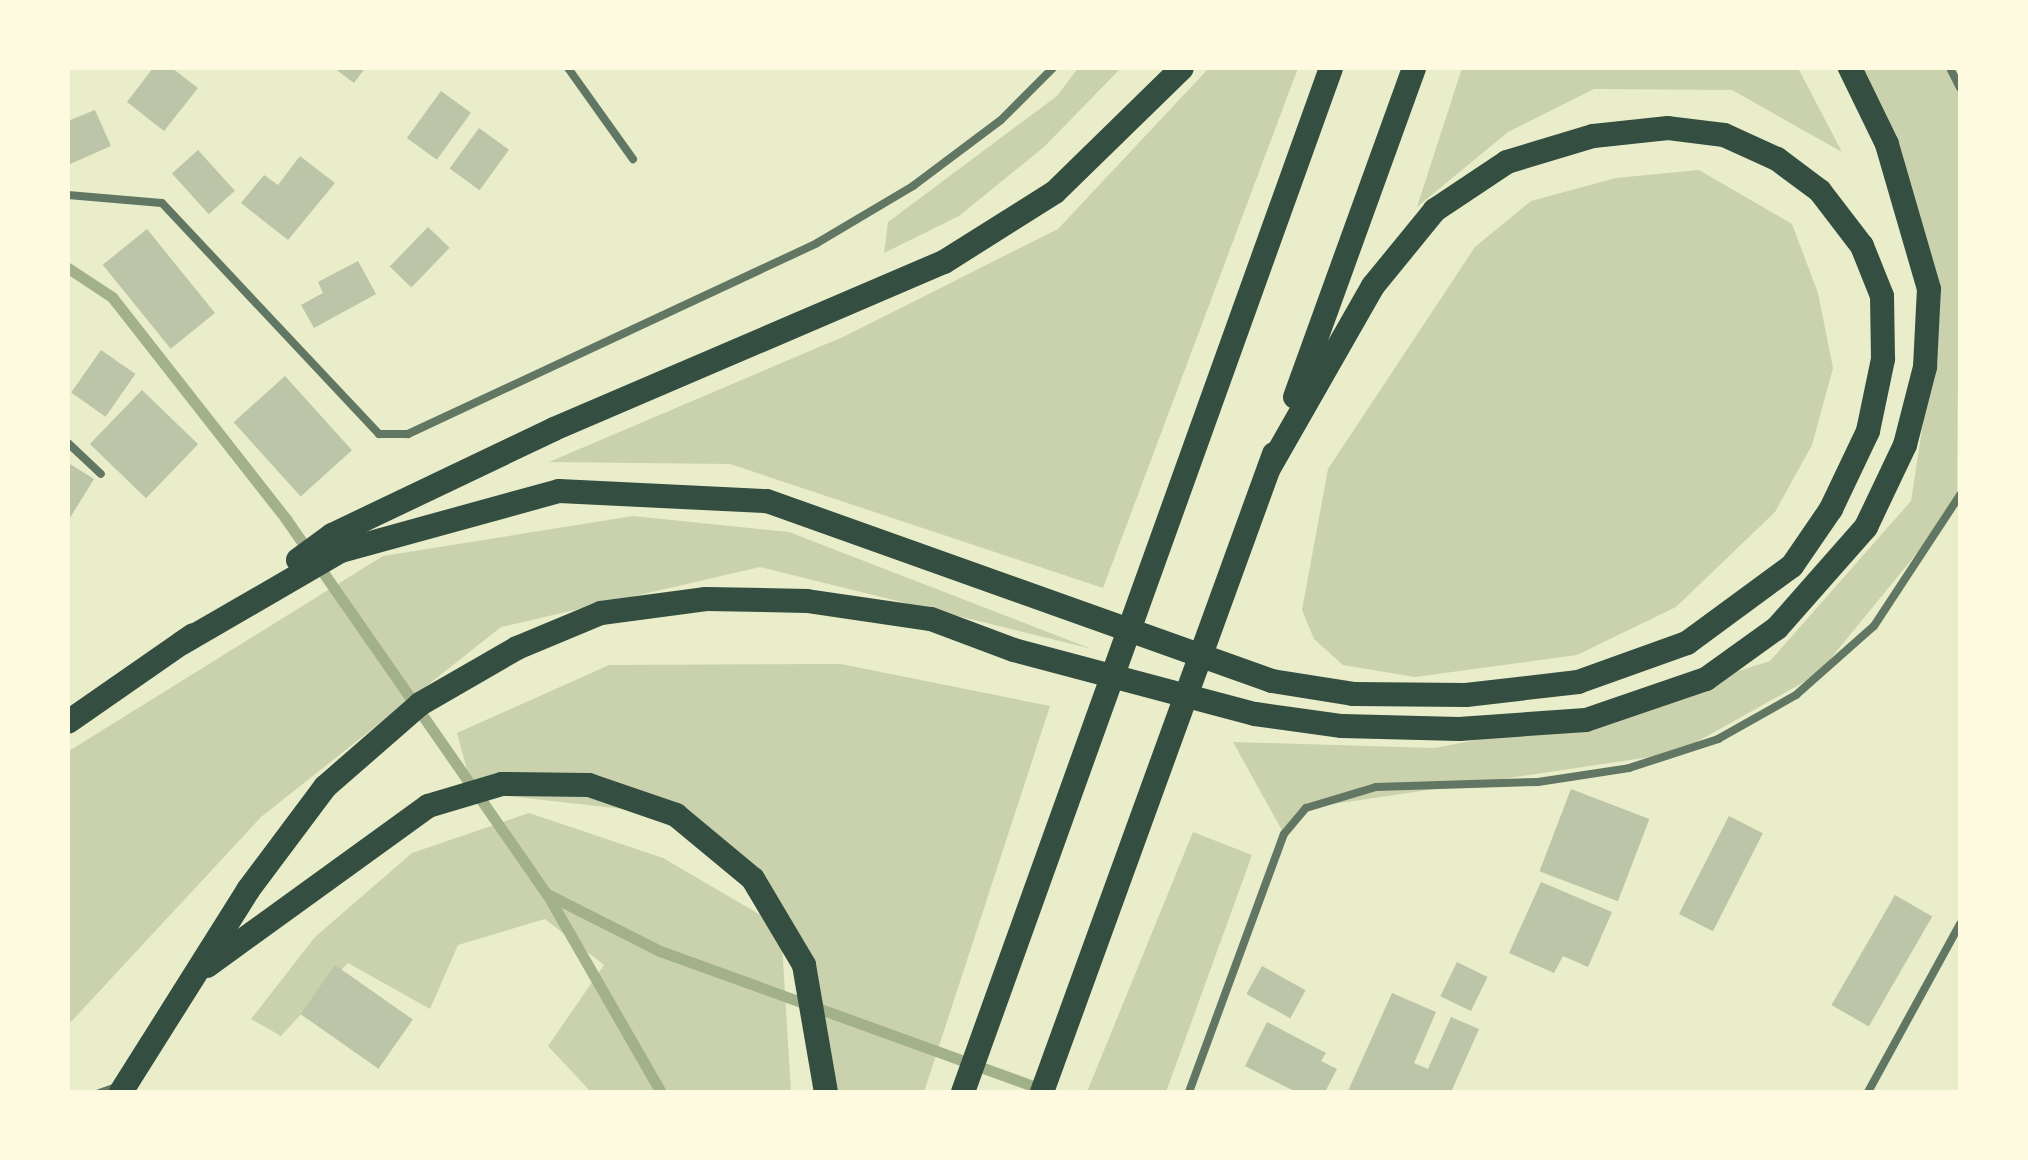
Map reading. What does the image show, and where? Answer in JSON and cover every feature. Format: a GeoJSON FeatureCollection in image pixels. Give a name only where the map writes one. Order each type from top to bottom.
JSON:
{"type":"FeatureCollection","features":[{"type":"Feature","properties":{"kind":"highway"},"geometry":{"type":"LineString","coordinates":[[68,722],[332,535],[554,429],[944,262],[1055,192],[1182,68]]}},
{"type":"Feature","properties":{"kind":"highway"},"geometry":{"type":"LineString","coordinates":[[963,1092],[1071,803],[1331,68]]}},
{"type":"Feature","properties":{"kind":"highway"},"geometry":{"type":"LineString","coordinates":[[1042,1092],[1414,68]]}},
{"type":"Feature","properties":{"kind":"highway"},"geometry":{"type":"LineString","coordinates":[[124,1087],[190,979],[325,787],[420,704],[517,648],[601,613],[749,600],[931,619],[1014,650],[1255,714],[1342,726],[1459,729],[1586,720],[1706,679],[1777,628],[1866,527],[1905,445],[1925,367],[1929,289],[1887,144],[1850,68]]}},
{"type":"Feature","properties":{"kind":"highway"},"geometry":{"type":"LineString","coordinates":[[182,643],[341,551],[559,491],[767,501],[1272,681],[1353,694],[1466,695],[1578,682],[1687,643],[1792,566],[1831,509],[1868,431],[1883,359],[1882,296],[1862,246],[1820,191],[1777,159],[1724,135],[1668,128],[1593,136],[1507,162],[1435,210],[1373,286],[1269,468]]}},
{"type":"Feature","properties":{"kind":"highway"},"geometry":{"type":"LineString","coordinates":[[190,979],[428,806],[502,784],[589,785],[676,815],[753,879],[804,965],[826,1092]]}},
{"type":"Feature","properties":{"kind":"street"},"geometry":{"type":"LineString","coordinates":[[568,68],[633,159]]}},
{"type":"Feature","properties":{"kind":"street"},"geometry":{"type":"LineString","coordinates":[[68,195],[162,203],[379,434],[408,434],[817,243],[913,186],[1001,120],[1053,68]]}},
{"type":"Feature","properties":{"kind":"street"},"geometry":{"type":"LineString","coordinates":[[1950,68],[1960,88]]}},
{"type":"Feature","properties":{"kind":"street"},"geometry":{"type":"LineString","coordinates":[[68,443],[101,474]]}},
{"type":"Feature","properties":{"kind":"street"},"geometry":{"type":"LineString","coordinates":[[1189,1092],[1284,834],[1306,808],[1376,787],[1538,782],[1629,768],[1718,739],[1796,695],[1874,626],[1960,495]]}},
{"type":"Feature","properties":{"kind":"street"},"geometry":{"type":"LineString","coordinates":[[1868,1092],[1960,924]]}},
{"type":"Feature","properties":{"kind":"lane"},"geometry":{"type":"LineString","coordinates":[[99,1092],[124,1087]]}},
{"type":"Feature","properties":{"kind":"green space"},"geometry":{"type":"Polygon","coordinates":[[[1078,68],[1121,68],[1044,147],[959,216],[884,253],[888,222],[1057,96],[1078,68]]]}},
{"type":"Feature","properties":{"kind":"green space"},"geometry":{"type":"Polygon","coordinates":[[[1209,68],[1298,68],[1103,588],[730,464],[549,462],[845,336],[1058,229],[1209,68]]]}},
{"type":"Feature","properties":{"kind":"green space"},"geometry":{"type":"Polygon","coordinates":[[[1462,68],[1798,68],[1842,152],[1732,90],[1594,89],[1508,132],[1417,207],[1462,68]]]}},
{"type":"Feature","properties":{"kind":"green space"},"geometry":{"type":"Polygon","coordinates":[[[1846,68],[1951,68],[1960,86],[1957,504],[1818,674],[1677,753],[1306,808],[1284,834],[1233,742],[1435,748],[1600,715],[1770,661],[1911,501],[1939,320],[1846,68]]]}},
{"type":"Feature","properties":{"kind":"green space"},"geometry":{"type":"Polygon","coordinates":[[[1699,170],[1792,224],[1818,293],[1833,368],[1812,445],[1775,512],[1676,607],[1577,655],[1415,677],[1343,665],[1314,639],[1302,610],[1328,469],[1475,247],[1531,201],[1616,178],[1699,170]]]}},
{"type":"Feature","properties":{"kind":"green space"},"geometry":{"type":"Polygon","coordinates":[[[633,516],[789,532],[1092,649],[760,567],[501,627],[261,817],[68,1025],[69,751],[383,556],[633,516]]]}},
{"type":"Feature","properties":{"kind":"green space"},"geometry":{"type":"Polygon","coordinates":[[[841,664],[1050,706],[924,1092],[823,1092],[789,917],[676,815],[473,792],[457,733],[609,665],[841,664]]]}},
{"type":"Feature","properties":{"kind":"green space"},"geometry":{"type":"Polygon","coordinates":[[[529,813],[663,858],[781,927],[791,1092],[591,1092],[548,1046],[604,965],[545,919],[458,945],[430,1009],[348,963],[281,1036],[251,1019],[315,937],[412,853],[529,813]]]}},
{"type":"Feature","properties":{"kind":"green space"},"geometry":{"type":"Polygon","coordinates":[[[1193,832],[1252,855],[1166,1092],[1087,1092],[1193,832]]]}},
{"type":"Feature","properties":{"kind":"building"},"geometry":{"type":"Polygon","coordinates":[[[153,68],[172,68],[198,88],[164,131],[127,102],[153,68]]]}},
{"type":"Feature","properties":{"kind":"building"},"geometry":{"type":"Polygon","coordinates":[[[334,68],[365,68],[354,83],[334,68]]]}},
{"type":"Feature","properties":{"kind":"building"},"geometry":{"type":"Polygon","coordinates":[[[441,91],[471,113],[437,160],[407,138],[441,91]]]}},
{"type":"Feature","properties":{"kind":"building"},"geometry":{"type":"Polygon","coordinates":[[[95,110],[111,146],[68,165],[68,121],[95,110]]]}},
{"type":"Feature","properties":{"kind":"building"},"geometry":{"type":"Polygon","coordinates":[[[479,128],[509,150],[480,190],[450,168],[479,128]]]}},
{"type":"Feature","properties":{"kind":"building"},"geometry":{"type":"Polygon","coordinates":[[[198,150],[235,191],[209,214],[172,173],[198,150]]]}},
{"type":"Feature","properties":{"kind":"building"},"geometry":{"type":"Polygon","coordinates":[[[300,156],[335,183],[288,240],[241,203],[264,175],[278,185],[300,156]]]}},
{"type":"Feature","properties":{"kind":"building"},"geometry":{"type":"Polygon","coordinates":[[[428,227],[450,248],[411,287],[390,267],[428,227]]]}},
{"type":"Feature","properties":{"kind":"building"},"geometry":{"type":"Polygon","coordinates":[[[147,229],[215,313],[171,349],[103,265],[147,229]]]}},
{"type":"Feature","properties":{"kind":"building"},"geometry":{"type":"Polygon","coordinates":[[[358,261],[376,294],[314,328],[301,305],[323,293],[318,282],[358,261]]]}},
{"type":"Feature","properties":{"kind":"building"},"geometry":{"type":"Polygon","coordinates":[[[101,350],[135,374],[106,417],[71,393],[101,350]]]}},
{"type":"Feature","properties":{"kind":"building"},"geometry":{"type":"Polygon","coordinates":[[[285,376],[352,450],[301,496],[234,422],[285,376]]]}},
{"type":"Feature","properties":{"kind":"building"},"geometry":{"type":"Polygon","coordinates":[[[142,390],[198,444],[146,498],[90,444],[142,390]]]}},
{"type":"Feature","properties":{"kind":"building"},"geometry":{"type":"Polygon","coordinates":[[[70,464],[94,479],[68,521],[68,466],[70,464]]]}},
{"type":"Feature","properties":{"kind":"building"},"geometry":{"type":"Polygon","coordinates":[[[1571,789],[1649,819],[1618,901],[1539,871],[1571,789]]]}},
{"type":"Feature","properties":{"kind":"building"},"geometry":{"type":"Polygon","coordinates":[[[1729,816],[1763,833],[1713,931],[1679,914],[1729,816]]]}},
{"type":"Feature","properties":{"kind":"building"},"geometry":{"type":"Polygon","coordinates":[[[1541,882],[1612,912],[1588,967],[1563,956],[1554,973],[1509,953],[1541,882]]]}},
{"type":"Feature","properties":{"kind":"building"},"geometry":{"type":"Polygon","coordinates":[[[1895,895],[1932,916],[1869,1026],[1832,1005],[1895,895]]]}},
{"type":"Feature","properties":{"kind":"building"},"geometry":{"type":"Polygon","coordinates":[[[1457,962],[1488,977],[1471,1011],[1440,996],[1457,962]]]}},
{"type":"Feature","properties":{"kind":"building"},"geometry":{"type":"Polygon","coordinates":[[[335,965],[413,1019],[378,1069],[301,1014],[335,965]]]}},
{"type":"Feature","properties":{"kind":"building"},"geometry":{"type":"Polygon","coordinates":[[[1262,966],[1306,990],[1290,1018],[1246,994],[1262,966]]]}},
{"type":"Feature","properties":{"kind":"building"},"geometry":{"type":"Polygon","coordinates":[[[1392,993],[1436,1012],[1414,1063],[1428,1069],[1451,1017],[1479,1029],[1451,1092],[1348,1091],[1392,993]]]}},
{"type":"Feature","properties":{"kind":"building"},"geometry":{"type":"Polygon","coordinates":[[[1267,1022],[1326,1053],[1321,1061],[1337,1069],[1325,1092],[1296,1092],[1245,1066],[1267,1022]]]}},
{"type":"Feature","properties":{"kind":"waterway"},"geometry":{"type":"LineString","coordinates":[[68,268],[112,297],[286,519],[547,894],[661,1092]]}},
{"type":"Feature","properties":{"kind":"waterway"},"geometry":{"type":"LineString","coordinates":[[547,894],[660,951],[1044,1090]]}}]}
